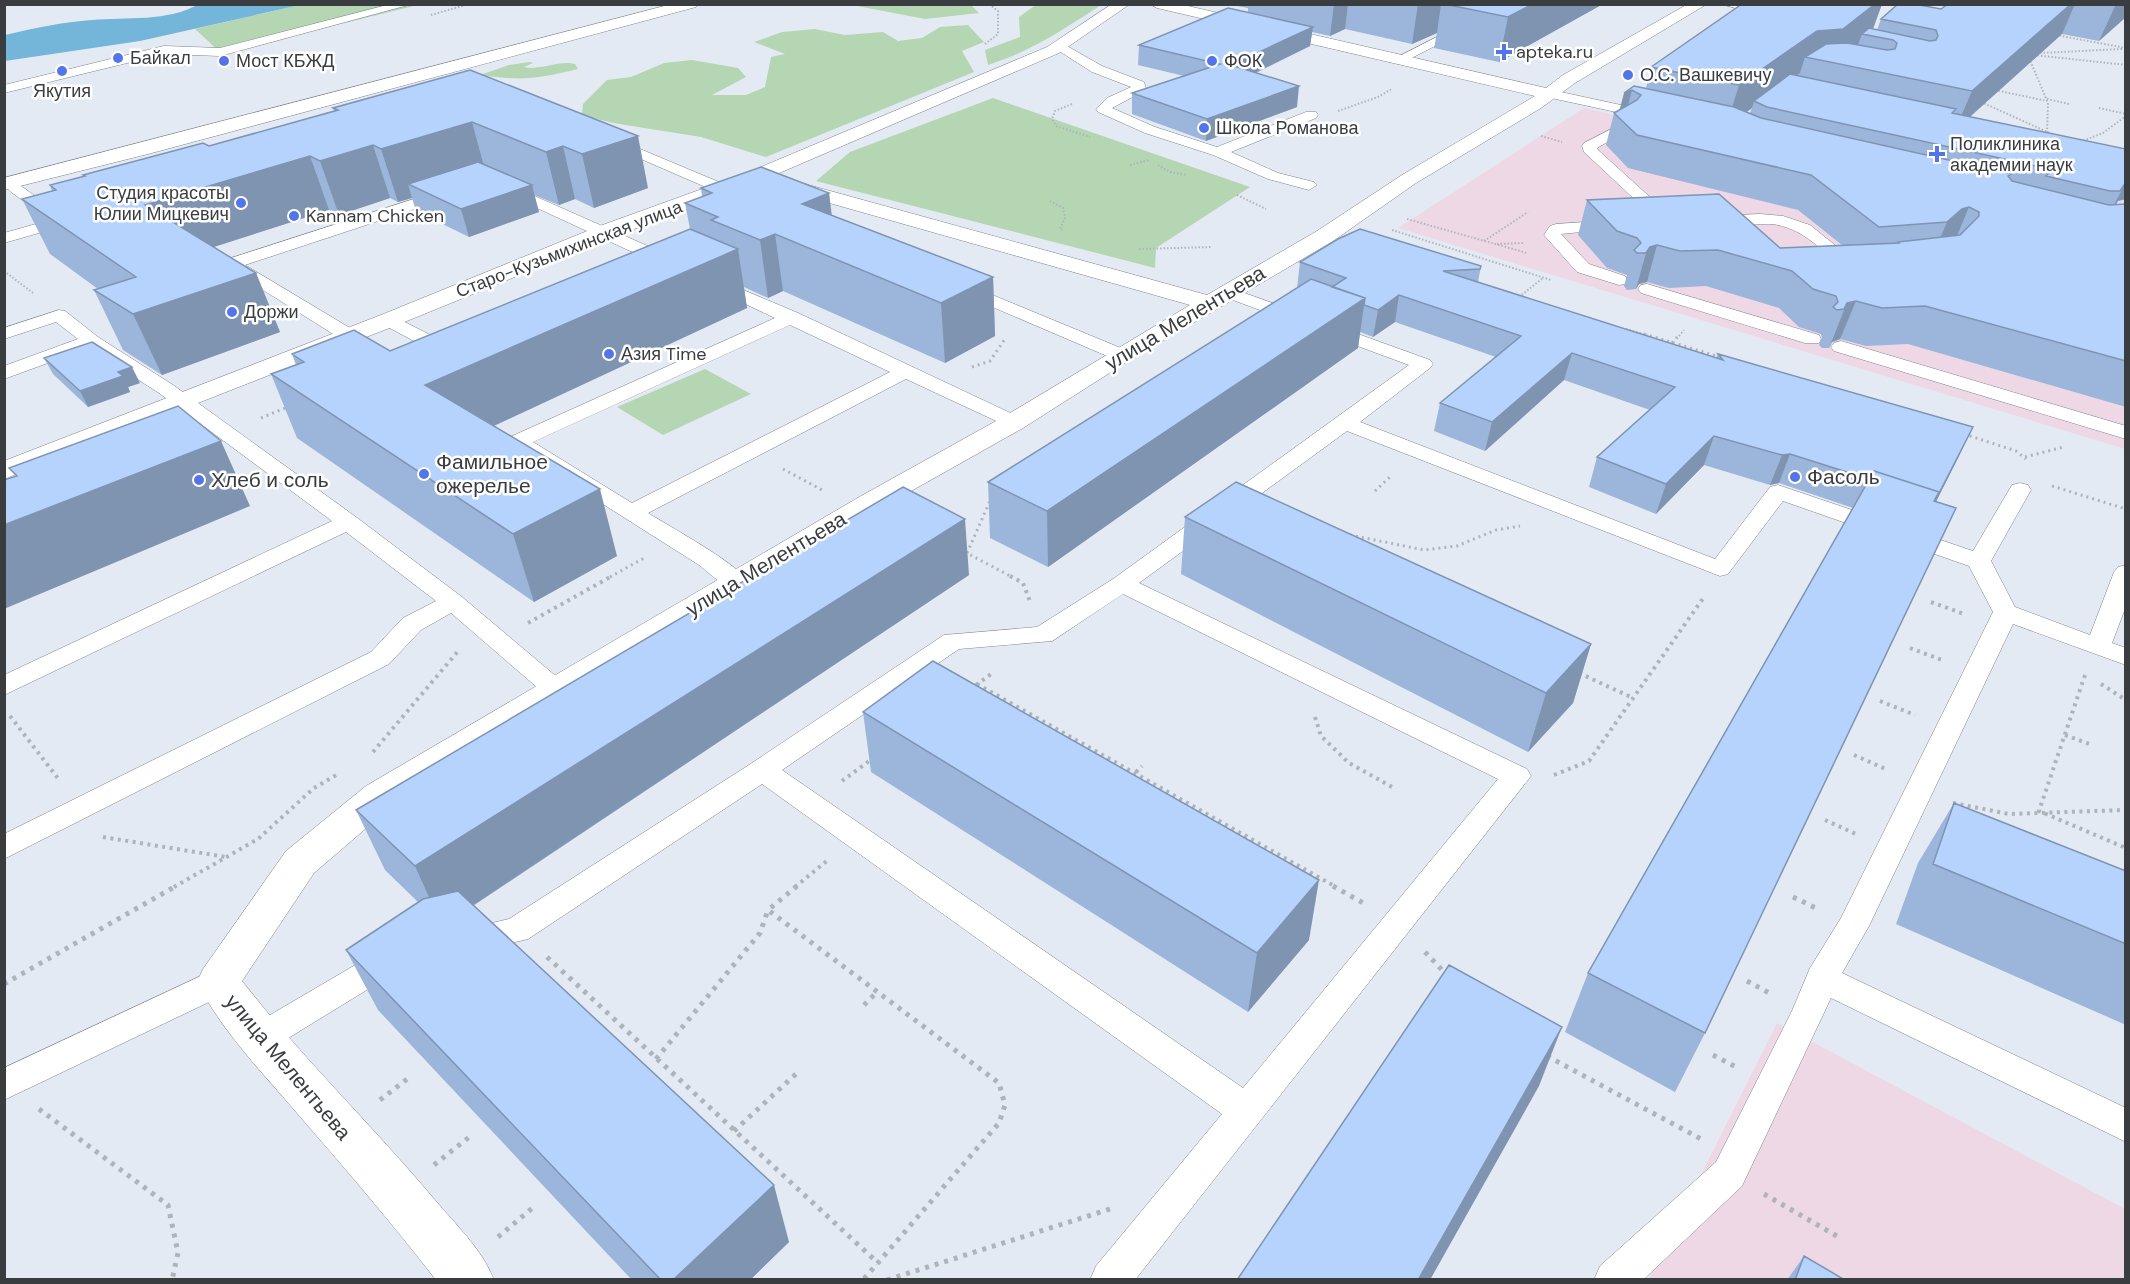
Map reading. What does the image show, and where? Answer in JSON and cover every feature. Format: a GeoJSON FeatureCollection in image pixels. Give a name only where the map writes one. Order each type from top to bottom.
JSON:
{"type":"FeatureCollection","features":[{"type":"Feature","properties":{"kind":"street"},"geometry":{"type":"LineString","coordinates":[[8,188],[141,150],[691,4]]}},
{"type":"Feature","properties":{"kind":"street","name":"Старо-Кузьмихинская улица"},"geometry":{"type":"LineString","coordinates":[[4,471],[389,320],[605,232],[756,176],[1060,46],[1123,4]]}},
{"type":"Feature","properties":{"kind":"street"},"geometry":{"type":"LineString","coordinates":[[1157,4],[1547,93]]}},
{"type":"Feature","properties":{"kind":"street","name":"улица Мелентьева"},"geometry":{"type":"LineString","coordinates":[[469,1280],[405,1201],[260,1038],[218,982],[300,862],[379,795],[871,502],[1014,422],[1120,355],[1219,297],[1334,239],[1409,179],[1535,104],[1547,93],[1708,5]]}},
{"type":"Feature","properties":{"kind":"street"},"geometry":{"type":"LineString","coordinates":[[756,176],[1219,297]]}},
{"type":"Feature","properties":{"kind":"lane"},"geometry":{"type":"LineString","coordinates":[[4,89],[164,50],[220,52],[407,4]]}},
{"type":"Feature","properties":{"kind":"lane"},"geometry":{"type":"LineString","coordinates":[[1398,60],[1510,4]]}},
{"type":"Feature","properties":{"kind":"lane"},"geometry":{"type":"LineString","coordinates":[[1708,5],[1788,17]]}},
{"type":"Feature","properties":{"kind":"lane"},"geometry":{"type":"LineString","coordinates":[[1708,5],[1740,15],[1742,20]]}},
{"type":"Feature","properties":{"kind":"lane"},"geometry":{"type":"LineString","coordinates":[[1440,23],[1462,28]]}},
{"type":"Feature","properties":{"kind":"lane"},"geometry":{"type":"LineString","coordinates":[[1060,46],[1097,69],[1139,85],[1139,88],[1112,101],[1103,109],[1150,130],[1218,152],[1273,176],[1309,185]]}},
{"type":"Feature","properties":{"kind":"lane"},"geometry":{"type":"LineString","coordinates":[[361,92],[378,101]]}},
{"type":"Feature","properties":{"kind":"lane"},"geometry":{"type":"LineString","coordinates":[[1547,93],[1663,119]]}},
{"type":"Feature","properties":{"kind":"lane"},"geometry":{"type":"LineString","coordinates":[[1218,152],[1311,115]]}},
{"type":"Feature","properties":{"kind":"lane"},"geometry":{"type":"LineString","coordinates":[[1623,126],[1589,146],[1591,152],[1681,222]]}},
{"type":"Feature","properties":{"kind":"lane"},"geometry":{"type":"LineString","coordinates":[[597,135],[764,207]]}},
{"type":"Feature","properties":{"kind":"lane"},"geometry":{"type":"LineString","coordinates":[[487,181],[792,317],[904,372],[1014,422]]}},
{"type":"Feature","properties":{"kind":"lane"},"geometry":{"type":"LineString","coordinates":[[8,188],[63,222]]}},
{"type":"Feature","properties":{"kind":"lane"},"geometry":{"type":"LineString","coordinates":[[348,335],[231,264],[464,188]]}},
{"type":"Feature","properties":{"kind":"lane"},"geometry":{"type":"LineString","coordinates":[[4,238],[86,215]]}},
{"type":"Feature","properties":{"kind":"lane"},"geometry":{"type":"LineString","coordinates":[[1648,224],[1759,219],[1784,222],[1804,228],[1865,271],[1829,273]]}},
{"type":"Feature","properties":{"kind":"lane"},"geometry":{"type":"LineString","coordinates":[[1727,220],[1744,235]]}},
{"type":"Feature","properties":{"kind":"lane"},"geometry":{"type":"LineString","coordinates":[[1619,280],[1583,268],[1552,235],[1556,229],[1628,225]]}},
{"type":"Feature","properties":{"kind":"lane"},"geometry":{"type":"LineString","coordinates":[[650,273],[683,269]]}},
{"type":"Feature","properties":{"kind":"lane"},"geometry":{"type":"LineString","coordinates":[[943,280],[1120,355]]}},
{"type":"Feature","properties":{"kind":"lane"},"geometry":{"type":"LineString","coordinates":[[1647,289],[1812,339]]}},
{"type":"Feature","properties":{"kind":"lane"},"geometry":{"type":"LineString","coordinates":[[260,1038],[394,957],[518,930],[953,641],[1043,635],[1122,584],[1423,364],[1219,297]]}},
{"type":"Feature","properties":{"kind":"lane"},"geometry":{"type":"LineString","coordinates":[[4,334],[59,315],[92,341],[183,401],[348,522],[453,602],[555,689]]}},
{"type":"Feature","properties":{"kind":"lane"},"geometry":{"type":"LineString","coordinates":[[737,582],[633,512],[517,441],[792,317]]}},
{"type":"Feature","properties":{"kind":"lane"},"geometry":{"type":"LineString","coordinates":[[389,320],[450,355],[473,346]]}},
{"type":"Feature","properties":{"kind":"lane"},"geometry":{"type":"LineString","coordinates":[[4,373],[92,341]]}},
{"type":"Feature","properties":{"kind":"lane"},"geometry":{"type":"LineString","coordinates":[[1841,347],[2126,433]]}},
{"type":"Feature","properties":{"kind":"lane"},"geometry":{"type":"LineString","coordinates":[[633,512],[904,372]]}},
{"type":"Feature","properties":{"kind":"lane"},"geometry":{"type":"LineString","coordinates":[[1345,423],[1720,569],[1778,492],[1979,561],[2004,612],[2126,657]]}},
{"type":"Feature","properties":{"kind":"lane"},"geometry":{"type":"LineString","coordinates":[[213,453],[232,438]]}},
{"type":"Feature","properties":{"kind":"lane"},"geometry":{"type":"LineString","coordinates":[[1979,561],[2024,484]]}},
{"type":"Feature","properties":{"kind":"lane"},"geometry":{"type":"LineString","coordinates":[[4,686],[348,522]]}},
{"type":"Feature","properties":{"kind":"lane"},"geometry":{"type":"LineString","coordinates":[[2098,647],[2126,572]]}},
{"type":"Feature","properties":{"kind":"lane"},"geometry":{"type":"LineString","coordinates":[[1110,1280],[1517,776],[1122,584]]}},
{"type":"Feature","properties":{"kind":"lane"},"geometry":{"type":"LineString","coordinates":[[4,848],[380,658],[412,624],[453,602]]}},
{"type":"Feature","properties":{"kind":"lane"},"geometry":{"type":"LineString","coordinates":[[1614,1280],[1729,1174],[1808,1013],[1822,978],[1853,926],[1991,645],[2004,612]]}},
{"type":"Feature","properties":{"kind":"lane"},"geometry":{"type":"LineString","coordinates":[[762,770],[1246,1111]]}},
{"type":"Feature","properties":{"kind":"lane"},"geometry":{"type":"LineString","coordinates":[[1822,978],[2126,1126]]}},
{"type":"Feature","properties":{"kind":"lane"},"geometry":{"type":"LineString","coordinates":[[4,1084],[218,982]]}},
{"type":"Feature","properties":{"kind":"path"},"geometry":{"type":"LineString","coordinates":[[984,45],[998,34],[998,11],[989,4]]}},
{"type":"Feature","properties":{"kind":"path"},"geometry":{"type":"LineString","coordinates":[[2055,35],[2126,48]]}},
{"type":"Feature","properties":{"kind":"path"},"geometry":{"type":"LineString","coordinates":[[2027,54],[2126,48]]}},
{"type":"Feature","properties":{"kind":"path"},"geometry":{"type":"LineString","coordinates":[[2027,54],[2126,66]]}},
{"type":"Feature","properties":{"kind":"path"},"geometry":{"type":"LineString","coordinates":[[2027,54],[2047,100],[2047,132]]}},
{"type":"Feature","properties":{"kind":"path"},"geometry":{"type":"LineString","coordinates":[[1311,115],[1348,109],[1394,87]]}},
{"type":"Feature","properties":{"kind":"path"},"geometry":{"type":"LineString","coordinates":[[1991,90],[2069,104]]}},
{"type":"Feature","properties":{"kind":"path"},"geometry":{"type":"LineString","coordinates":[[1975,99],[2056,136]]}},
{"type":"Feature","properties":{"kind":"path"},"geometry":{"type":"LineString","coordinates":[[2099,108],[2126,115]]}},
{"type":"Feature","properties":{"kind":"path"},"geometry":{"type":"LineString","coordinates":[[2081,147],[2074,144],[2103,133],[2126,115]]}},
{"type":"Feature","properties":{"kind":"path"},"geometry":{"type":"LineString","coordinates":[[2117,124],[2126,126]]}},
{"type":"Feature","properties":{"kind":"path"},"geometry":{"type":"LineString","coordinates":[[1242,197],[1266,209]]}},
{"type":"Feature","properties":{"kind":"path"},"geometry":{"type":"LineString","coordinates":[[1050,201],[1063,208],[1065,218],[1060,229],[1069,232]]}},
{"type":"Feature","properties":{"kind":"path"},"geometry":{"type":"LineString","coordinates":[[1407,219],[1583,268]]}},
{"type":"Feature","properties":{"kind":"path"},"geometry":{"type":"LineString","coordinates":[[1185,248],[1212,247]]}},
{"type":"Feature","properties":{"kind":"path"},"geometry":{"type":"LineString","coordinates":[[1461,261],[1469,255]]}},
{"type":"Feature","properties":{"kind":"path"},"geometry":{"type":"LineString","coordinates":[[4,271],[26,286]]}},
{"type":"Feature","properties":{"kind":"path"},"geometry":{"type":"LineString","coordinates":[[1530,300],[1519,297],[1543,278]]}},
{"type":"Feature","properties":{"kind":"path"},"geometry":{"type":"LineString","coordinates":[[925,381],[990,361],[1022,313]]}},
{"type":"Feature","properties":{"kind":"path"},"geometry":{"type":"LineString","coordinates":[[1618,327],[1728,360]]}},
{"type":"Feature","properties":{"kind":"path"},"geometry":{"type":"LineString","coordinates":[[232,438],[291,405]]}},
{"type":"Feature","properties":{"kind":"path"},"geometry":{"type":"LineString","coordinates":[[1961,433],[2016,450],[2033,470],[2024,484],[2126,509]]}},
{"type":"Feature","properties":{"kind":"path"},"geometry":{"type":"LineString","coordinates":[[2024,457],[2065,447]]}},
{"type":"Feature","properties":{"kind":"path"},"geometry":{"type":"LineString","coordinates":[[750,452],[825,491]]}},
{"type":"Feature","properties":{"kind":"path"},"geometry":{"type":"LineString","coordinates":[[968,553],[993,494]]}},
{"type":"Feature","properties":{"kind":"path"},"geometry":{"type":"LineString","coordinates":[[1348,535],[1424,550],[1457,546],[1496,530],[1583,515]]}},
{"type":"Feature","properties":{"kind":"path"},"geometry":{"type":"LineString","coordinates":[[498,639],[676,540]]}},
{"type":"Feature","properties":{"kind":"path"},"geometry":{"type":"LineString","coordinates":[[958,548],[1023,583],[1043,635],[968,691]]}},
{"type":"Feature","properties":{"kind":"path"},"geometry":{"type":"LineString","coordinates":[[1517,776],[1554,776],[1589,760],[1703,599]]}},
{"type":"Feature","properties":{"kind":"path"},"geometry":{"type":"LineString","coordinates":[[388,746],[368,757],[459,650],[419,620]]}},
{"type":"Feature","properties":{"kind":"path"},"geometry":{"type":"LineString","coordinates":[[1568,668],[1633,698]]}},
{"type":"Feature","properties":{"kind":"path"},"geometry":{"type":"LineString","coordinates":[[2039,811],[2086,674],[2126,700]]}},
{"type":"Feature","properties":{"kind":"path"},"geometry":{"type":"LineString","coordinates":[[977,684],[1136,772],[1398,923],[1453,981]]}},
{"type":"Feature","properties":{"kind":"path"},"geometry":{"type":"LineString","coordinates":[[1331,686],[1314,711],[1321,736],[1348,762],[1394,788]]}},
{"type":"Feature","properties":{"kind":"path"},"geometry":{"type":"LineString","coordinates":[[2065,735],[2092,746]]}},
{"type":"Feature","properties":{"kind":"path"},"geometry":{"type":"LineString","coordinates":[[810,804],[875,757]]}},
{"type":"Feature","properties":{"kind":"path"},"geometry":{"type":"LineString","coordinates":[[1136,772],[1142,766]]}},
{"type":"Feature","properties":{"kind":"path"},"geometry":{"type":"LineString","coordinates":[[4,984],[258,839],[314,788],[341,772]]}},
{"type":"Feature","properties":{"kind":"path"},"geometry":{"type":"LineString","coordinates":[[1917,795],[2009,814],[2039,811],[2126,810]]}},
{"type":"Feature","properties":{"kind":"path"},"geometry":{"type":"LineString","coordinates":[[2039,811],[2126,848]]}},
{"type":"Feature","properties":{"kind":"path"},"geometry":{"type":"LineString","coordinates":[[656,1059],[760,933],[768,910],[857,836]]}},
{"type":"Feature","properties":{"kind":"path"},"geometry":{"type":"LineString","coordinates":[[768,910],[878,990],[999,1083],[1005,1105],[999,1123],[863,1280]]}},
{"type":"Feature","properties":{"kind":"path"},"geometry":{"type":"LineString","coordinates":[[518,930],[878,1263]]}},
{"type":"Feature","properties":{"kind":"path"},"geometry":{"type":"LineString","coordinates":[[864,1005],[878,990]]}},
{"type":"Feature","properties":{"kind":"path"},"geometry":{"type":"LineString","coordinates":[[1540,1052],[1737,1159]]}},
{"type":"Feature","properties":{"kind":"path"},"geometry":{"type":"LineString","coordinates":[[734,1131],[796,1074]]}},
{"type":"Feature","properties":{"kind":"path"},"geometry":{"type":"LineString","coordinates":[[37,1107],[168,1205],[178,1253],[172,1280]]}},
{"type":"Feature","properties":{"kind":"path"},"geometry":{"type":"LineString","coordinates":[[887,1280],[1119,1207]]}},
{"type":"Feature","properties":{"kind":"path"},"geometry":{"type":"LineString","coordinates":[[1785,1207],[1842,1239]]}},
{"type":"Feature","properties":{"kind":"shaded area"},"geometry":{"type":"Polygon","coordinates":[[[1584,108],[2105,226],[2123,196],[2125,197],[2125,449],[1398,228],[1584,108]]]}},
{"type":"Feature","properties":{"kind":"shaded area"},"geometry":{"type":"Polygon","coordinates":[[[1777,1023],[2125,1209],[2125,1279],[1648,1280],[1777,1023]]]}},
{"type":"Feature","properties":{"kind":"green space"},"geometry":{"type":"Polygon","coordinates":[[[1037,4],[1101,5],[1032,47],[988,65],[985,50],[1020,37],[1019,17],[1037,4]]]}},
{"type":"Feature","properties":{"kind":"green space"},"geometry":{"type":"Polygon","coordinates":[[[300,5],[418,5],[221,53],[195,29],[300,5]]]}},
{"type":"Feature","properties":{"kind":"green space"},"geometry":{"type":"Polygon","coordinates":[[[852,5],[971,5],[979,13],[925,19],[852,5]]]}},
{"type":"Feature","properties":{"kind":"green space"},"geometry":{"type":"Polygon","coordinates":[[[968,25],[984,42],[962,51],[974,72],[766,157],[701,137],[613,123],[582,115],[583,104],[607,80],[631,77],[664,63],[692,60],[738,68],[746,77],[712,95],[746,95],[765,87],[771,57],[785,54],[754,42],[782,32],[815,29],[845,35],[883,32],[898,41],[922,38],[940,27],[968,25]]]}},
{"type":"Feature","properties":{"kind":"green space"},"geometry":{"type":"Polygon","coordinates":[[[533,63],[524,67],[537,68],[569,63],[575,64],[578,69],[529,78],[480,75],[509,65],[533,63]]]}},
{"type":"Feature","properties":{"kind":"green space"},"geometry":{"type":"Polygon","coordinates":[[[993,98],[1250,187],[1156,248],[1155,268],[816,181],[850,152],[993,98]]]}},
{"type":"Feature","properties":{"kind":"green space"},"geometry":{"type":"Polygon","coordinates":[[[705,369],[751,394],[663,435],[617,407],[705,369]]]}},
{"type":"Feature","properties":{"kind":"water"},"geometry":{"type":"Polygon","coordinates":[[[199,4],[300,5],[140,41],[5,61],[5,35],[70,22],[147,18],[174,14],[199,4]]]}},
{"type":"Feature","properties":{"kind":"building"},"geometry":{"type":"Polygon","coordinates":[[[1444,4],[1533,4],[1508,17],[1444,4]]]}},
{"type":"Feature","properties":{"kind":"building"},"geometry":{"type":"Polygon","coordinates":[[[1742,4],[1875,4],[1843,29],[1817,31],[1739,85],[1651,67],[1742,4]]]}},
{"type":"Feature","properties":{"kind":"building"},"geometry":{"type":"Polygon","coordinates":[[[1898,4],[1914,4],[1941,9],[1948,4],[2071,4],[1972,91],[1805,57],[1826,44],[1847,43],[1887,50],[1895,49],[1897,43],[1893,40],[1862,34],[1869,28],[1930,41],[1936,40],[1938,36],[1936,30],[1881,19],[1898,4]]]}},
{"type":"Feature","properties":{"kind":"building"},"geometry":{"type":"Polygon","coordinates":[[[1228,8],[1313,27],[1231,65],[1299,86],[1207,119],[1132,93],[1220,64],[1139,45],[1228,8]]]}},
{"type":"Feature","properties":{"kind":"building"},"geometry":{"type":"Polygon","coordinates":[[[470,70],[638,136],[582,154],[563,146],[546,152],[472,122],[381,149],[373,145],[320,161],[310,156],[145,205],[256,273],[133,314],[94,290],[136,277],[22,199],[56,190],[50,185],[85,176],[83,175],[203,143],[209,146],[338,110],[333,108],[470,70]]]}},
{"type":"Feature","properties":{"kind":"building"},"geometry":{"type":"Polygon","coordinates":[[[1790,74],[1956,109],[1952,113],[2126,149],[2126,182],[2120,191],[2110,191],[2046,176],[2049,173],[2045,168],[1767,107],[1754,101],[1790,74]]]}},
{"type":"Feature","properties":{"kind":"building"},"geometry":{"type":"Polygon","coordinates":[[[1634,86],[1734,107],[1761,118],[2011,174],[2008,176],[2012,181],[2109,205],[2126,204],[2126,361],[1925,306],[1882,308],[1856,301],[1847,303],[1844,309],[1837,310],[1833,307],[1838,302],[1836,296],[1813,289],[1792,271],[1718,250],[1680,251],[1657,245],[1650,247],[1646,253],[1637,253],[1634,250],[1641,243],[1637,238],[1617,231],[1587,200],[1719,194],[1780,248],[1899,243],[1960,235],[1979,216],[1979,212],[1969,207],[1962,209],[1947,222],[1879,227],[1811,175],[1637,135],[1614,113],[1637,100],[1641,95],[1632,90],[1624,93],[1634,86]]]}},
{"type":"Feature","properties":{"kind":"building"},"geometry":{"type":"Polygon","coordinates":[[[478,162],[532,185],[461,209],[408,184],[478,162]]]}},
{"type":"Feature","properties":{"kind":"building"},"geometry":{"type":"Polygon","coordinates":[[[761,167],[829,193],[802,204],[993,277],[941,303],[775,234],[760,240],[711,220],[718,217],[685,203],[712,193],[701,188],[761,167]]]}},
{"type":"Feature","properties":{"kind":"building"},"geometry":{"type":"Polygon","coordinates":[[[690,229],[738,249],[425,385],[600,489],[513,534],[271,374],[304,362],[292,354],[354,330],[390,351],[690,229]]]}},
{"type":"Feature","properties":{"kind":"building"},"geometry":{"type":"Polygon","coordinates":[[[1360,229],[1481,266],[1480,269],[1443,271],[1723,360],[1718,354],[1973,427],[1935,501],[1939,492],[1874,471],[1869,479],[1790,454],[1782,455],[1714,436],[1666,484],[1597,457],[1675,387],[1572,353],[1492,422],[1440,403],[1521,336],[1399,295],[1378,310],[1364,305],[1365,298],[1332,287],[1346,278],[1300,262],[1338,239],[1360,229]]]}},
{"type":"Feature","properties":{"kind":"building"},"geometry":{"type":"Polygon","coordinates":[[[1311,279],[1365,298],[1047,511],[988,482],[1311,279]]]}},
{"type":"Feature","properties":{"kind":"building"},"geometry":{"type":"Polygon","coordinates":[[[92,342],[132,367],[118,372],[123,376],[80,391],[44,358],[92,342]]]}},
{"type":"Feature","properties":{"kind":"building"},"geometry":{"type":"Polygon","coordinates":[[[178,406],[221,441],[4,525],[4,480],[17,476],[9,468],[178,406]]]}},
{"type":"Feature","properties":{"kind":"building"},"geometry":{"type":"Polygon","coordinates":[[[1874,471],[1939,492],[1934,501],[1956,508],[1705,1033],[1588,973],[1874,471]]]}},
{"type":"Feature","properties":{"kind":"building"},"geometry":{"type":"Polygon","coordinates":[[[1236,482],[1591,644],[1546,693],[1185,517],[1236,482]]]}},
{"type":"Feature","properties":{"kind":"building"},"geometry":{"type":"Polygon","coordinates":[[[903,487],[965,519],[415,866],[356,810],[903,487]]]}},
{"type":"Feature","properties":{"kind":"building"},"geometry":{"type":"Polygon","coordinates":[[[933,661],[1319,880],[1257,953],[863,712],[933,661]]]}},
{"type":"Feature","properties":{"kind":"building"},"geometry":{"type":"Polygon","coordinates":[[[1954,803],[2126,871],[2126,944],[1933,864],[1954,803]]]}},
{"type":"Feature","properties":{"kind":"building"},"geometry":{"type":"Polygon","coordinates":[[[458,891],[774,1185],[673,1280],[661,1280],[346,950],[423,899],[458,891]]]}},
{"type":"Feature","properties":{"kind":"building"},"geometry":{"type":"Polygon","coordinates":[[[1449,965],[1562,1027],[1418,1280],[1237,1280],[1449,965]]]}},
{"type":"Feature","properties":{"kind":"building"},"geometry":{"type":"Polygon","coordinates":[[[1804,1256],[1845,1280],[1795,1280],[1804,1256]]]}},
{"type":"Feature","properties":{"kind":"place","name":"apteka.ru"},"geometry":{"type":"Point","coordinates":[1504,52]}},
{"type":"Feature","properties":{"kind":"place","name":"Байкал"},"geometry":{"type":"Point","coordinates":[118,58]}},
{"type":"Feature","properties":{"kind":"place","name":"Мост КБЖД"},"geometry":{"type":"Point","coordinates":[224,61]}},
{"type":"Feature","properties":{"kind":"place","name":"ФОК"},"geometry":{"type":"Point","coordinates":[1212,61]}},
{"type":"Feature","properties":{"kind":"place","name":"Якутия"},"geometry":{"type":"Point","coordinates":[62,71]}},
{"type":"Feature","properties":{"kind":"place","name":"О.С. Вашкевичу"},"geometry":{"type":"Point","coordinates":[1628,75]}},
{"type":"Feature","properties":{"kind":"place","name":"Школа Романова"},"geometry":{"type":"Point","coordinates":[1204,128]}},
{"type":"Feature","properties":{"kind":"place","name":"Поликлиника академии наук"},"geometry":{"type":"Point","coordinates":[1937,154]}},
{"type":"Feature","properties":{"kind":"place","name":"Студия красоты Юлии Мицкевич"},"geometry":{"type":"Point","coordinates":[241,203]}},
{"type":"Feature","properties":{"kind":"place","name":"Kannam Chicken"},"geometry":{"type":"Point","coordinates":[294,216]}},
{"type":"Feature","properties":{"kind":"place","name":"Доржи"},"geometry":{"type":"Point","coordinates":[232,312]}},
{"type":"Feature","properties":{"kind":"place","name":"Азия Time"},"geometry":{"type":"Point","coordinates":[609,354]}},
{"type":"Feature","properties":{"kind":"place","name":"Фамильное ожерелье"},"geometry":{"type":"Point","coordinates":[424,474]}},
{"type":"Feature","properties":{"kind":"place","name":"Фасоль"},"geometry":{"type":"Point","coordinates":[1795,477]}},
{"type":"Feature","properties":{"kind":"place","name":"Хлеб и соль"},"geometry":{"type":"Point","coordinates":[199,480]}}]}
